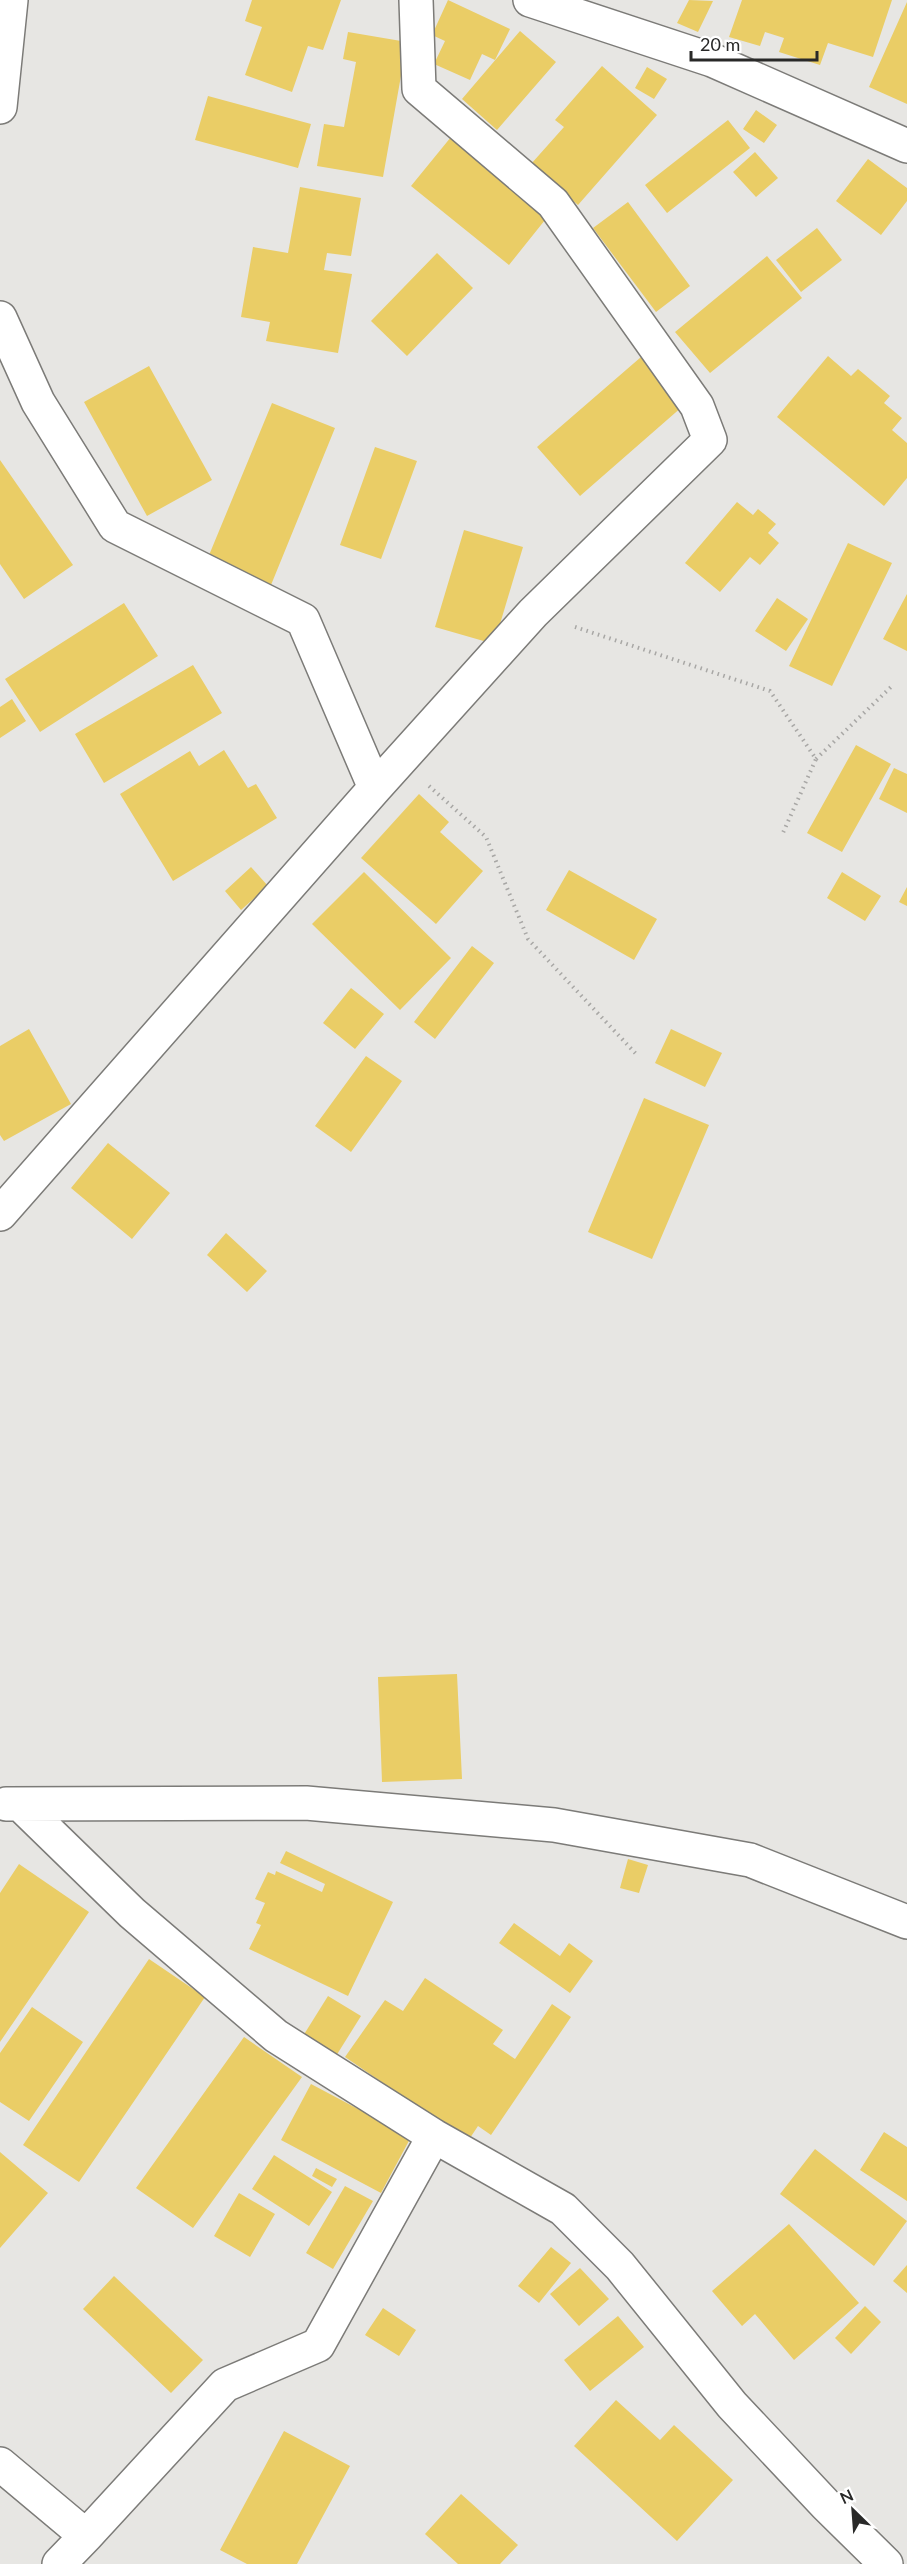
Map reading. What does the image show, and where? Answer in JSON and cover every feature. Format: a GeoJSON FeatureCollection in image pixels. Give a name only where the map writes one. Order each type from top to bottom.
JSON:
{"type":"FeatureCollection","features":[{"type":"Feature","properties":{"kind":"street"},"geometry":{"type":"LineString","coordinates":[[0,107],[11,0]]}},
{"type":"Feature","properties":{"kind":"street"},"geometry":{"type":"LineString","coordinates":[[0,1214],[375,788],[533,613],[710,440],[697,406],[553,203],[419,89],[416,0]]}},
{"type":"Feature","properties":{"kind":"street"},"geometry":{"type":"LineString","coordinates":[[530,0],[712,60],[907,146]]}},
{"type":"Feature","properties":{"kind":"street"},"geometry":{"type":"LineString","coordinates":[[0,318],[38,402],[115,526],[303,620],[375,788]]}},
{"type":"Feature","properties":{"kind":"street"},"geometry":{"type":"LineString","coordinates":[[10,1804],[306,1803],[554,1825],[750,1860],[907,1922]]}},
{"type":"Feature","properties":{"kind":"street"},"geometry":{"type":"LineString","coordinates":[[10,1804],[132,1913],[276,2036],[434,2136],[563,2209],[620,2266],[732,2405],[826,2505],[886,2564]]}},
{"type":"Feature","properties":{"kind":"street"},"geometry":{"type":"LineString","coordinates":[[59,2564],[225,2385],[318,2345],[434,2136]]}},
{"type":"Feature","properties":{"kind":"street"},"geometry":{"type":"LineString","coordinates":[[0,2464],[86,2536]]}},
{"type":"Feature","properties":{"kind":"path"},"geometry":{"type":"LineString","coordinates":[[533,613],[770,691],[816,759]]}},
{"type":"Feature","properties":{"kind":"path"},"geometry":{"type":"LineString","coordinates":[[782,835],[816,759],[892,686]]}},
{"type":"Feature","properties":{"kind":"path"},"geometry":{"type":"LineString","coordinates":[[375,788],[425,783],[486,837],[528,939],[638,1056]]}},
{"type":"Feature","properties":{"kind":"building"},"geometry":{"type":"Polygon","coordinates":[[[252,0],[341,0],[323,50],[308,46],[292,92],[245,75],[262,27],[245,21],[252,0]]]}},
{"type":"Feature","properties":{"kind":"building"},"geometry":{"type":"Polygon","coordinates":[[[448,0],[510,29],[495,60],[482,54],[470,80],[434,64],[445,41],[432,35],[448,0]]]}},
{"type":"Feature","properties":{"kind":"building"},"geometry":{"type":"Polygon","coordinates":[[[689,0],[713,1],[698,32],[677,23],[689,0]]]}},
{"type":"Feature","properties":{"kind":"building"},"geometry":{"type":"Polygon","coordinates":[[[742,0],[892,0],[873,57],[828,43],[820,65],[779,52],[784,38],[765,32],[760,46],[729,37],[742,0]]]}},
{"type":"Feature","properties":{"kind":"building"},"geometry":{"type":"Polygon","coordinates":[[[907,2],[907,104],[869,87],[907,2]]]}},
{"type":"Feature","properties":{"kind":"building"},"geometry":{"type":"Polygon","coordinates":[[[520,31],[556,62],[497,130],[462,99],[520,31]]]}},
{"type":"Feature","properties":{"kind":"building"},"geometry":{"type":"Polygon","coordinates":[[[348,32],[407,42],[383,177],[317,166],[324,124],[344,127],[356,62],[343,59],[348,32]]]}},
{"type":"Feature","properties":{"kind":"building"},"geometry":{"type":"Polygon","coordinates":[[[602,66],[657,115],[578,205],[531,164],[564,127],[555,120],[602,66]]]}},
{"type":"Feature","properties":{"kind":"building"},"geometry":{"type":"Polygon","coordinates":[[[647,67],[667,79],[654,99],[635,88],[647,67]]]}},
{"type":"Feature","properties":{"kind":"building"},"geometry":{"type":"Polygon","coordinates":[[[208,96],[311,124],[298,168],[195,140],[208,96]]]}},
{"type":"Feature","properties":{"kind":"building"},"geometry":{"type":"Polygon","coordinates":[[[756,110],[777,125],[764,143],[743,129],[756,110]]]}},
{"type":"Feature","properties":{"kind":"building"},"geometry":{"type":"Polygon","coordinates":[[[728,120],[750,148],[667,213],[645,185],[728,120]]]}},
{"type":"Feature","properties":{"kind":"building"},"geometry":{"type":"Polygon","coordinates":[[[451,137],[549,215],[509,265],[411,186],[451,137]]]}},
{"type":"Feature","properties":{"kind":"building"},"geometry":{"type":"Polygon","coordinates":[[[755,152],[778,178],[756,197],[733,172],[755,152]]]}},
{"type":"Feature","properties":{"kind":"building"},"geometry":{"type":"Polygon","coordinates":[[[868,159],[907,188],[907,201],[881,235],[836,201],[868,159]]]}},
{"type":"Feature","properties":{"kind":"building"},"geometry":{"type":"Polygon","coordinates":[[[300,187],[361,198],[351,256],[327,253],[324,270],[352,274],[338,353],[266,341],[270,322],[241,317],[253,247],[288,253],[300,187]]]}},
{"type":"Feature","properties":{"kind":"building"},"geometry":{"type":"Polygon","coordinates":[[[628,202],[690,286],[656,312],[593,228],[628,202]]]}},
{"type":"Feature","properties":{"kind":"building"},"geometry":{"type":"Polygon","coordinates":[[[817,228],[842,260],[801,292],[776,260],[817,228]]]}},
{"type":"Feature","properties":{"kind":"building"},"geometry":{"type":"Polygon","coordinates":[[[437,253],[473,288],[407,356],[371,321],[437,253]]]}},
{"type":"Feature","properties":{"kind":"building"},"geometry":{"type":"Polygon","coordinates":[[[767,256],[802,298],[710,373],[675,332],[767,256]]]}},
{"type":"Feature","properties":{"kind":"building"},"geometry":{"type":"Polygon","coordinates":[[[828,356],[851,376],[858,369],[890,396],[884,403],[902,418],[892,430],[907,443],[907,478],[884,506],[777,417],[828,356]]]}},
{"type":"Feature","properties":{"kind":"building"},"geometry":{"type":"Polygon","coordinates":[[[641,357],[683,406],[580,496],[537,447],[641,357]]]}},
{"type":"Feature","properties":{"kind":"building"},"geometry":{"type":"Polygon","coordinates":[[[149,366],[212,480],[147,516],[84,402],[149,366]]]}},
{"type":"Feature","properties":{"kind":"building"},"geometry":{"type":"Polygon","coordinates":[[[272,403],[335,428],[271,585],[207,560],[272,403]]]}},
{"type":"Feature","properties":{"kind":"building"},"geometry":{"type":"Polygon","coordinates":[[[375,447],[417,461],[381,559],[340,545],[375,447]]]}},
{"type":"Feature","properties":{"kind":"building"},"geometry":{"type":"Polygon","coordinates":[[[0,460],[73,565],[24,599],[0,564],[0,460]]]}},
{"type":"Feature","properties":{"kind":"building"},"geometry":{"type":"Polygon","coordinates":[[[737,502],[753,515],[758,509],[776,524],[768,533],[779,543],[760,565],[750,557],[720,592],[685,563],[737,502]]]}},
{"type":"Feature","properties":{"kind":"building"},"geometry":{"type":"Polygon","coordinates":[[[464,530],[523,547],[494,644],[435,627],[464,530]]]}},
{"type":"Feature","properties":{"kind":"building"},"geometry":{"type":"Polygon","coordinates":[[[848,543],[892,563],[832,686],[789,666],[848,543]]]}},
{"type":"Feature","properties":{"kind":"building"},"geometry":{"type":"Polygon","coordinates":[[[907,594],[907,651],[883,639],[907,594]]]}},
{"type":"Feature","properties":{"kind":"building"},"geometry":{"type":"Polygon","coordinates":[[[777,598],[808,619],[786,651],[755,631],[777,598]]]}},
{"type":"Feature","properties":{"kind":"building"},"geometry":{"type":"Polygon","coordinates":[[[124,603],[158,656],[40,732],[5,679],[124,603]]]}},
{"type":"Feature","properties":{"kind":"building"},"geometry":{"type":"Polygon","coordinates":[[[193,665],[222,713],[104,783],[75,734],[193,665]]]}},
{"type":"Feature","properties":{"kind":"building"},"geometry":{"type":"Polygon","coordinates":[[[12,699],[26,721],[0,738],[0,707],[12,699]]]}},
{"type":"Feature","properties":{"kind":"building"},"geometry":{"type":"Polygon","coordinates":[[[856,745],[891,764],[842,852],[807,833],[856,745]]]}},
{"type":"Feature","properties":{"kind":"building"},"geometry":{"type":"Polygon","coordinates":[[[224,750],[248,788],[256,784],[277,818],[173,881],[120,794],[190,751],[199,766],[224,750]]]}},
{"type":"Feature","properties":{"kind":"building"},"geometry":{"type":"Polygon","coordinates":[[[894,768],[907,774],[907,813],[879,799],[894,768]]]}},
{"type":"Feature","properties":{"kind":"building"},"geometry":{"type":"Polygon","coordinates":[[[419,794],[449,822],[440,832],[483,871],[436,924],[361,858],[419,794]]]}},
{"type":"Feature","properties":{"kind":"building"},"geometry":{"type":"Polygon","coordinates":[[[251,867],[268,886],[241,910],[225,891],[251,867]]]}},
{"type":"Feature","properties":{"kind":"building"},"geometry":{"type":"Polygon","coordinates":[[[569,870],[657,919],[634,960],[546,910],[569,870]]]}},
{"type":"Feature","properties":{"kind":"building"},"geometry":{"type":"Polygon","coordinates":[[[364,872],[451,958],[400,1010],[312,924],[364,872]]]}},
{"type":"Feature","properties":{"kind":"building"},"geometry":{"type":"Polygon","coordinates":[[[842,872],[881,896],[865,921],[827,898],[842,872]]]}},
{"type":"Feature","properties":{"kind":"building"},"geometry":{"type":"Polygon","coordinates":[[[907,887],[907,906],[899,902],[907,887]]]}},
{"type":"Feature","properties":{"kind":"building"},"geometry":{"type":"Polygon","coordinates":[[[472,946],[494,963],[435,1039],[414,1022],[472,946]]]}},
{"type":"Feature","properties":{"kind":"building"},"geometry":{"type":"Polygon","coordinates":[[[351,988],[384,1014],[355,1049],[323,1023],[351,988]]]}},
{"type":"Feature","properties":{"kind":"building"},"geometry":{"type":"Polygon","coordinates":[[[29,1029],[71,1104],[4,1141],[0,1135],[0,1046],[29,1029]]]}},
{"type":"Feature","properties":{"kind":"building"},"geometry":{"type":"Polygon","coordinates":[[[671,1029],[722,1053],[705,1087],[655,1063],[671,1029]]]}},
{"type":"Feature","properties":{"kind":"building"},"geometry":{"type":"Polygon","coordinates":[[[366,1056],[402,1081],[351,1152],[315,1126],[366,1056]]]}},
{"type":"Feature","properties":{"kind":"building"},"geometry":{"type":"Polygon","coordinates":[[[644,1098],[709,1125],[652,1259],[588,1232],[644,1098]]]}},
{"type":"Feature","properties":{"kind":"building"},"geometry":{"type":"Polygon","coordinates":[[[108,1143],[170,1193],[132,1239],[71,1188],[108,1143]]]}},
{"type":"Feature","properties":{"kind":"building"},"geometry":{"type":"Polygon","coordinates":[[[226,1233],[267,1271],[247,1292],[207,1255],[226,1233]]]}},
{"type":"Feature","properties":{"kind":"building"},"geometry":{"type":"Polygon","coordinates":[[[457,1674],[462,1779],[382,1782],[378,1677],[457,1674]]]}},
{"type":"Feature","properties":{"kind":"building"},"geometry":{"type":"Polygon","coordinates":[[[286,1851],[393,1902],[348,1996],[249,1949],[261,1925],[256,1923],[265,1903],[255,1899],[268,1872],[275,1875],[276,1871],[322,1892],[325,1884],[280,1863],[286,1851]]]}},
{"type":"Feature","properties":{"kind":"building"},"geometry":{"type":"Polygon","coordinates":[[[628,1859],[648,1865],[639,1893],[620,1888],[628,1859]]]}},
{"type":"Feature","properties":{"kind":"building"},"geometry":{"type":"Polygon","coordinates":[[[19,1864],[89,1912],[0,2042],[0,1893],[19,1864]]]}},
{"type":"Feature","properties":{"kind":"building"},"geometry":{"type":"Polygon","coordinates":[[[514,1923],[560,1956],[569,1943],[593,1961],[570,1993],[499,1943],[514,1923]]]}},
{"type":"Feature","properties":{"kind":"building"},"geometry":{"type":"Polygon","coordinates":[[[149,1959],[205,1997],[79,2182],[23,2145],[149,1959]]]}},
{"type":"Feature","properties":{"kind":"building"},"geometry":{"type":"Polygon","coordinates":[[[425,1978],[503,2030],[493,2044],[515,2059],[552,2004],[571,2017],[491,2135],[478,2126],[468,2141],[345,2057],[385,2000],[403,2011],[425,1978]]]}},
{"type":"Feature","properties":{"kind":"building"},"geometry":{"type":"Polygon","coordinates":[[[328,1996],[361,2016],[336,2056],[303,2036],[328,1996]]]}},
{"type":"Feature","properties":{"kind":"building"},"geometry":{"type":"Polygon","coordinates":[[[32,2007],[83,2042],[29,2121],[0,2102],[0,2053],[32,2007]]]}},
{"type":"Feature","properties":{"kind":"building"},"geometry":{"type":"Polygon","coordinates":[[[244,2037],[302,2077],[193,2228],[136,2188],[244,2037]]]}},
{"type":"Feature","properties":{"kind":"building"},"geometry":{"type":"Polygon","coordinates":[[[311,2084],[411,2137],[381,2193],[281,2140],[311,2084]]]}},
{"type":"Feature","properties":{"kind":"building"},"geometry":{"type":"Polygon","coordinates":[[[884,2132],[907,2147],[907,2201],[860,2170],[884,2132]]]}},
{"type":"Feature","properties":{"kind":"building"},"geometry":{"type":"Polygon","coordinates":[[[815,2149],[907,2221],[874,2266],[780,2194],[815,2149]]]}},
{"type":"Feature","properties":{"kind":"building"},"geometry":{"type":"Polygon","coordinates":[[[0,2152],[48,2193],[0,2248],[0,2152]]]}},
{"type":"Feature","properties":{"kind":"building"},"geometry":{"type":"Polygon","coordinates":[[[274,2155],[332,2192],[309,2226],[252,2189],[274,2155]]]}},
{"type":"Feature","properties":{"kind":"building"},"geometry":{"type":"Polygon","coordinates":[[[316,2168],[337,2179],[332,2187],[312,2176],[316,2168]]]}},
{"type":"Feature","properties":{"kind":"building"},"geometry":{"type":"Polygon","coordinates":[[[345,2186],[373,2201],[333,2269],[306,2253],[345,2186]]]}},
{"type":"Feature","properties":{"kind":"building"},"geometry":{"type":"Polygon","coordinates":[[[239,2193],[275,2214],[250,2257],[214,2236],[239,2193]]]}},
{"type":"Feature","properties":{"kind":"building"},"geometry":{"type":"Polygon","coordinates":[[[789,2224],[859,2303],[794,2360],[755,2314],[742,2326],[712,2291],[789,2224]]]}},
{"type":"Feature","properties":{"kind":"building"},"geometry":{"type":"Polygon","coordinates":[[[551,2247],[571,2263],[539,2303],[518,2286],[551,2247]]]}},
{"type":"Feature","properties":{"kind":"building"},"geometry":{"type":"Polygon","coordinates":[[[907,2265],[907,2293],[893,2281],[907,2265]]]}},
{"type":"Feature","properties":{"kind":"building"},"geometry":{"type":"Polygon","coordinates":[[[580,2268],[609,2299],[579,2326],[550,2294],[580,2268]]]}},
{"type":"Feature","properties":{"kind":"building"},"geometry":{"type":"Polygon","coordinates":[[[114,2276],[203,2360],[171,2393],[83,2309],[114,2276]]]}},
{"type":"Feature","properties":{"kind":"building"},"geometry":{"type":"Polygon","coordinates":[[[865,2306],[881,2322],[851,2354],[835,2338],[865,2306]]]}},
{"type":"Feature","properties":{"kind":"building"},"geometry":{"type":"Polygon","coordinates":[[[383,2308],[416,2330],[399,2356],[365,2335],[383,2308]]]}},
{"type":"Feature","properties":{"kind":"building"},"geometry":{"type":"Polygon","coordinates":[[[618,2316],[644,2347],[590,2391],[564,2360],[618,2316]]]}},
{"type":"Feature","properties":{"kind":"building"},"geometry":{"type":"Polygon","coordinates":[[[616,2400],[660,2440],[674,2425],[733,2480],[677,2541],[574,2446],[616,2400]]]}},
{"type":"Feature","properties":{"kind":"building"},"geometry":{"type":"Polygon","coordinates":[[[284,2431],[350,2466],[297,2564],[247,2564],[220,2550],[284,2431]]]}},
{"type":"Feature","properties":{"kind":"building"},"geometry":{"type":"Polygon","coordinates":[[[461,2494],[518,2545],[500,2564],[458,2564],[425,2534],[461,2494]]]}}]}
